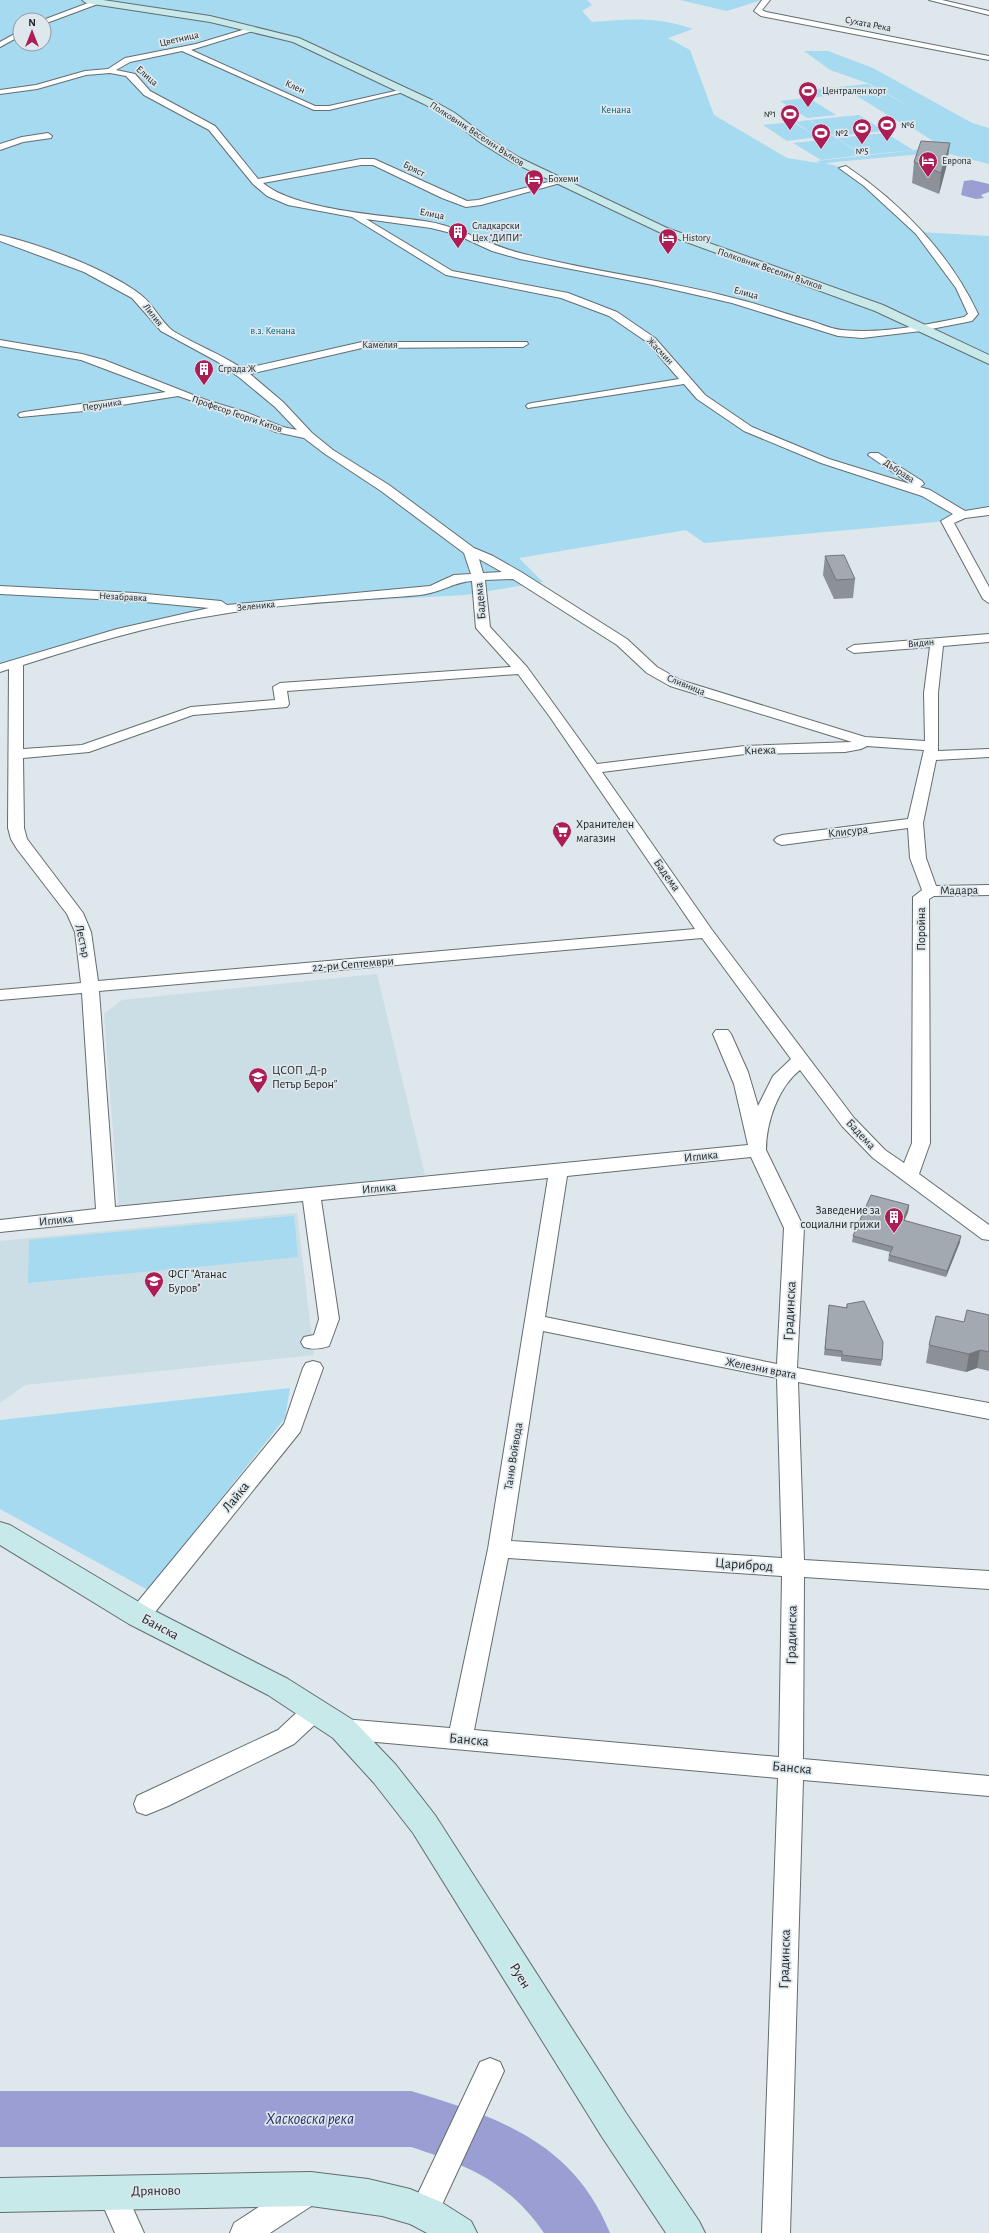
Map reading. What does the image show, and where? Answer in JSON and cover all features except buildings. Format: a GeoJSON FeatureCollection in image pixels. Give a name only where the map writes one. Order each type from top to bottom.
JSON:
{"type":"FeatureCollection","features":[{"type":"Feature","properties":{"kind":"main road","name":"Полковник Веселин Вълков"},"geometry":{"type":"LineString","coordinates":[[86,0],[210,19],[282,36],[309,46],[451,115],[506,154],[560,182],[680,237],[762,267],[849,296],[989,360]]}},
{"type":"Feature","properties":{"kind":"main road","name":"Банска"},"geometry":{"type":"LineString","coordinates":[[0,1532],[139,1616],[278,1686],[343,1729]]}},
{"type":"Feature","properties":{"kind":"main road","name":"Руен"},"geometry":{"type":"LineString","coordinates":[[343,1729],[385,1774],[424,1824],[614,2125],[687,2233]]}},
{"type":"Feature","properties":{"kind":"main road","name":"Дряново"},"geometry":{"type":"LineString","coordinates":[[0,2196],[111,2192],[311,2189],[347,2192],[378,2198],[424,2212],[458,2233]]}},
{"type":"Feature","properties":{"kind":"street","name":"Сухата Река"},"geometry":{"type":"LineString","coordinates":[[766,0],[758,11],[764,14],[989,58]]}},
{"type":"Feature","properties":{"kind":"street"},"geometry":{"type":"LineString","coordinates":[[933,0],[989,13]]}},
{"type":"Feature","properties":{"kind":"street"},"geometry":{"type":"LineString","coordinates":[[52,19],[99,2]]}},
{"type":"Feature","properties":{"kind":"street","name":"Цветница"},"geometry":{"type":"LineString","coordinates":[[110,71],[115,66],[128,60],[183,49],[255,29]]}},
{"type":"Feature","properties":{"kind":"street"},"geometry":{"type":"LineString","coordinates":[[0,46],[12,38]]}},
{"type":"Feature","properties":{"kind":"street","name":"Клен"},"geometry":{"type":"LineString","coordinates":[[183,49],[314,108],[329,108],[404,91]]}},
{"type":"Feature","properties":{"kind":"street","name":"Елица"},"geometry":{"type":"LineString","coordinates":[[0,92],[36,87],[79,74],[110,71],[130,74],[147,93],[212,128],[256,182],[270,194],[288,202],[345,213],[438,226],[458,232],[495,249],[523,257],[622,276],[735,301],[838,333],[862,335],[921,328],[968,319],[973,314],[971,306],[961,288],[920,232],[867,184],[843,168]]}},
{"type":"Feature","properties":{"kind":"street"},"geometry":{"type":"LineString","coordinates":[[0,147],[22,140],[48,136]]}},
{"type":"Feature","properties":{"kind":"street","name":"Бряст"},"geometry":{"type":"LineString","coordinates":[[256,182],[361,162],[374,162],[445,196],[463,203],[474,204],[560,182]]}},
{"type":"Feature","properties":{"kind":"street","name":"Жасмин"},"geometry":{"type":"LineString","coordinates":[[345,213],[368,223],[449,273],[564,295],[613,314],[651,340],[665,354],[685,381],[701,397],[758,434],[824,461],[918,490],[938,498],[963,515]]}},
{"type":"Feature","properties":{"kind":"street","name":"Лилия"},"geometry":{"type":"LineString","coordinates":[[0,238],[73,263],[123,288],[142,301],[151,310],[160,325],[169,333],[222,360],[241,373],[294,418],[308,435]]}},
{"type":"Feature","properties":{"kind":"street","name":"Професор Георги Китов"},"geometry":{"type":"LineString","coordinates":[[0,343],[91,359],[280,430],[308,435],[329,452],[385,488],[470,551]]}},
{"type":"Feature","properties":{"kind":"street","name":"Камелия"},"geometry":{"type":"LineString","coordinates":[[241,373],[357,346],[448,343],[523,344]]}},
{"type":"Feature","properties":{"kind":"street"},"geometry":{"type":"LineString","coordinates":[[532,406],[685,381]]}},
{"type":"Feature","properties":{"kind":"street","name":"Перуника"},"geometry":{"type":"LineString","coordinates":[[24,415],[84,408],[179,393]]}},
{"type":"Feature","properties":{"kind":"street","name":"Дъбрава"},"geometry":{"type":"LineString","coordinates":[[874,455],[916,482],[919,486],[918,490]]}},
{"type":"Feature","properties":{"kind":"street"},"geometry":{"type":"LineString","coordinates":[[989,511],[950,518],[947,521],[989,599]]}},
{"type":"Feature","properties":{"kind":"street","name":"Сливница"},"geometry":{"type":"LineString","coordinates":[[470,551],[489,559],[516,575],[622,642],[652,670],[675,683],[864,741],[932,751],[989,753]]}},
{"type":"Feature","properties":{"kind":"street","name":"Бадема"},"geometry":{"type":"LineString","coordinates":[[470,551],[478,576],[483,628],[522,670],[706,933],[848,1122],[879,1154],[989,1234]]}},
{"type":"Feature","properties":{"kind":"street","name":"Зеленика"},"geometry":{"type":"LineString","coordinates":[[0,668],[107,634],[152,623],[245,607],[433,590],[459,578],[478,576],[504,577],[516,575]]}},
{"type":"Feature","properties":{"kind":"street","name":"Незабравка"},"geometry":{"type":"LineString","coordinates":[[0,590],[135,597],[245,607]]}},
{"type":"Feature","properties":{"kind":"street","name":"Видин"},"geometry":{"type":"LineString","coordinates":[[854,649],[936,641],[989,638]]}},
{"type":"Feature","properties":{"kind":"street","name":"Поройна"},"geometry":{"type":"LineString","coordinates":[[909,1175],[921,1143],[921,897],[930,890],[918,858],[915,823],[932,751],[931,693],[936,641]]}},
{"type":"Feature","properties":{"kind":"street","name":"Лестър"},"geometry":{"type":"LineString","coordinates":[[16,663],[16,828],[19,839],[75,913],[83,932],[90,987],[106,1214]]}},
{"type":"Feature","properties":{"kind":"street"},"geometry":{"type":"LineString","coordinates":[[16,754],[84,749],[191,711],[282,704],[280,687],[522,670]]}},
{"type":"Feature","properties":{"kind":"street","name":"Кнежа"},"geometry":{"type":"LineString","coordinates":[[592,769],[745,750],[845,748],[856,746],[864,741]]}},
{"type":"Feature","properties":{"kind":"street","name":"Клисура"},"geometry":{"type":"LineString","coordinates":[[782,840],[915,823]]}},
{"type":"Feature","properties":{"kind":"street","name":"Мадара"},"geometry":{"type":"LineString","coordinates":[[930,890],[987,894]]}},
{"type":"Feature","properties":{"kind":"street","name":"22-ри Септември"},"geometry":{"type":"LineString","coordinates":[[0,995],[706,933]]}},
{"type":"Feature","properties":{"kind":"street","name":"Градинска"},"geometry":{"type":"LineString","coordinates":[[722,1034],[740,1071],[750,1106],[757,1146],[794,1228],[788,1373],[793,1568],[791,1768],[776,2233]]}},
{"type":"Feature","properties":{"kind":"street"},"geometry":{"type":"LineString","coordinates":[[757,1146],[761,1121],[779,1079],[802,1059]]}},
{"type":"Feature","properties":{"kind":"street","name":"Иглика"},"geometry":{"type":"LineString","coordinates":[[0,1226],[311,1193],[558,1172],[757,1146]]}},
{"type":"Feature","properties":{"kind":"street","name":"Таню Войвода"},"geometry":{"type":"LineString","coordinates":[[460,1739],[499,1549],[558,1172]]}},
{"type":"Feature","properties":{"kind":"street"},"geometry":{"type":"LineString","coordinates":[[311,1193],[329,1319],[322,1341],[311,1342]]}},
{"type":"Feature","properties":{"kind":"street","name":"Железни врата"},"geometry":{"type":"LineString","coordinates":[[534,1322],[788,1373],[989,1411]]}},
{"type":"Feature","properties":{"kind":"street","name":"Лайка"},"geometry":{"type":"LineString","coordinates":[[139,1616],[293,1427],[313,1368]]}},
{"type":"Feature","properties":{"kind":"street","name":"Цариброд"},"geometry":{"type":"LineString","coordinates":[[499,1549],[989,1580]]}},
{"type":"Feature","properties":{"kind":"street"},"geometry":{"type":"LineString","coordinates":[[146,1804],[286,1737],[315,1710]]}},
{"type":"Feature","properties":{"kind":"street","name":"Банска"},"geometry":{"type":"LineString","coordinates":[[343,1729],[989,1786]]}},
{"type":"Feature","properties":{"kind":"street"},"geometry":{"type":"LineString","coordinates":[[424,2212],[490,2072]]}},
{"type":"Feature","properties":{"kind":"street"},"geometry":{"type":"LineString","coordinates":[[244,2233],[311,2189]]}},
{"type":"Feature","properties":{"kind":"street"},"geometry":{"type":"LineString","coordinates":[[111,2192],[130,2233]]}},
{"type":"Feature","properties":{"kind":"shaded area"},"geometry":{"type":"Polygon","coordinates":[[[972,180],[989,184],[989,192],[981,195],[984,198],[976,199],[961,195],[964,181],[972,180]]]}},
{"type":"Feature","properties":{"kind":"shaded area","name":"ЦСОП „Д-р Петър Берон”"},"geometry":{"type":"Polygon","coordinates":[[[377,974],[425,1175],[119,1210],[104,1014],[122,1000],[377,974]]]}},
{"type":"Feature","properties":{"kind":"shaded area","name":"ФСГ \"Атанас Буров\""},"geometry":{"type":"Polygon","coordinates":[[[297,1213],[314,1355],[25,1385],[0,1403],[0,1241],[297,1213]]]}},
{"type":"Feature","properties":{"kind":"green space","name":"в.з. Кенана"},"geometry":{"type":"Polygon","coordinates":[[[0,0],[587,0],[592,5],[582,11],[592,22],[631,19],[655,20],[693,29],[668,38],[690,50],[714,115],[787,158],[819,163],[817,161],[942,147],[907,124],[904,125],[852,93],[809,98],[836,115],[807,118],[780,101],[808,98],[798,91],[868,84],[914,109],[870,84],[830,70],[804,51],[828,51],[873,68],[972,123],[989,128],[989,164],[942,152],[825,163],[843,168],[919,232],[989,236],[989,511],[947,521],[704,543],[686,530],[519,558],[543,582],[465,595],[245,607],[152,623],[0,669],[0,0]]]}},
{"type":"Feature","properties":{"kind":"green space"},"geometry":{"type":"Polygon","coordinates":[[[680,0],[762,0],[727,11],[680,0]]]}},
{"type":"Feature","properties":{"kind":"green space"},"geometry":{"type":"Polygon","coordinates":[[[859,115],[884,131],[835,136],[810,120],[859,115]]]}},
{"type":"Feature","properties":{"kind":"green space"},"geometry":{"type":"Polygon","coordinates":[[[809,120],[862,155],[821,160],[793,143],[822,140],[838,149],[818,137],[787,141],[763,125],[793,122],[816,136],[795,122],[809,120]]]}},
{"type":"Feature","properties":{"kind":"green space"},"geometry":{"type":"Polygon","coordinates":[[[886,133],[913,150],[863,155],[837,138],[886,133]]]}},
{"type":"Feature","properties":{"kind":"green space"},"geometry":{"type":"Polygon","coordinates":[[[294,1216],[298,1257],[28,1283],[29,1240],[294,1216]]]}},
{"type":"Feature","properties":{"kind":"green space"},"geometry":{"type":"Polygon","coordinates":[[[290,1388],[285,1418],[148,1590],[0,1509],[0,1420],[290,1388]]]}},
{"type":"Feature","properties":{"kind":"waterway","name":"Хасковска река"},"geometry":{"type":"LineString","coordinates":[[0,2119],[411,2119],[481,2143],[498,2151],[529,2171],[558,2201],[580,2233]]}},
{"type":"Feature","properties":{"kind":"place","name":"Централен корт"},"geometry":{"type":"Point","coordinates":[808,108]}},
{"type":"Feature","properties":{"kind":"place","name":"№1"},"geometry":{"type":"Point","coordinates":[790,131]}},
{"type":"Feature","properties":{"kind":"place","name":"№6"},"geometry":{"type":"Point","coordinates":[887,142]}},
{"type":"Feature","properties":{"kind":"place","name":"№5"},"geometry":{"type":"Point","coordinates":[862,145]}},
{"type":"Feature","properties":{"kind":"place","name":"№2"},"geometry":{"type":"Point","coordinates":[821,150]}},
{"type":"Feature","properties":{"kind":"place","name":"Европа"},"geometry":{"type":"Point","coordinates":[928,178]}},
{"type":"Feature","properties":{"kind":"place","name":"Бохеми"},"geometry":{"type":"Point","coordinates":[534,196]}},
{"type":"Feature","properties":{"kind":"place","name":"Сладкарски Цех \"ДИПИ\""},"geometry":{"type":"Point","coordinates":[458,249]}},
{"type":"Feature","properties":{"kind":"place","name":"History"},"geometry":{"type":"Point","coordinates":[668,255]}},
{"type":"Feature","properties":{"kind":"place","name":"Сграда Ж"},"geometry":{"type":"Point","coordinates":[204,386]}},
{"type":"Feature","properties":{"kind":"place","name":"Хранителен магазин"},"geometry":{"type":"Point","coordinates":[562,848]}},
{"type":"Feature","properties":{"kind":"place","name":"ЦСОП „Д-р Петър Берон”"},"geometry":{"type":"Point","coordinates":[258,1094]}},
{"type":"Feature","properties":{"kind":"place","name":"Заведение за социални грижи"},"geometry":{"type":"Point","coordinates":[894,1234]}},
{"type":"Feature","properties":{"kind":"place","name":"ФСГ \"Атанас Буров\""},"geometry":{"type":"Point","coordinates":[154,1298]}},
{"type":"Feature","properties":{"kind":"park label","name":"Кенана"},"geometry":{"type":"Point","coordinates":[616,110]}}]}
